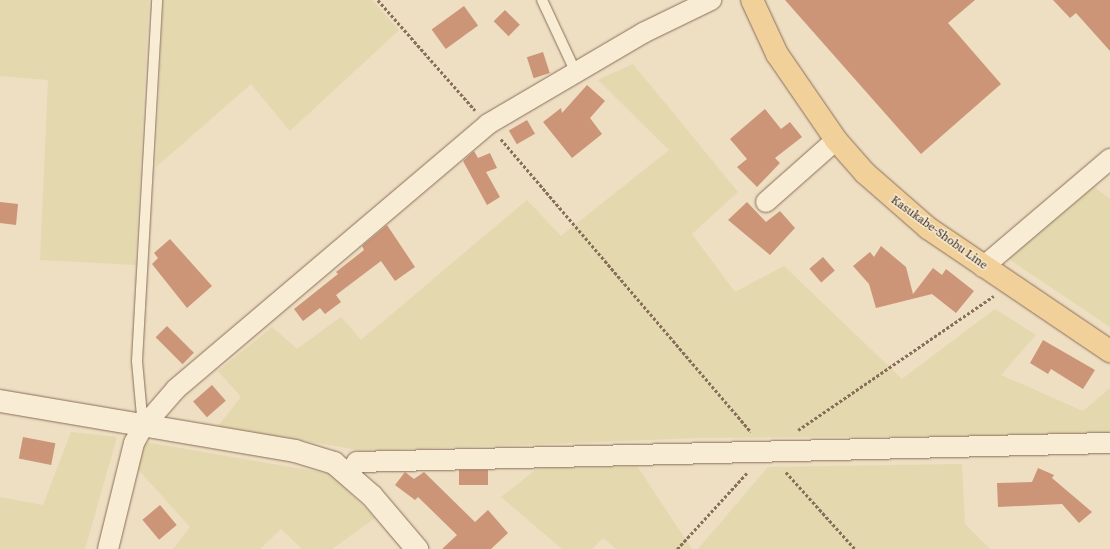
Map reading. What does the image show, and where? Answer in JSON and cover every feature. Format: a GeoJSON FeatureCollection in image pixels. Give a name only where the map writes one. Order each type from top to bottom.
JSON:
{"type":"FeatureCollection","features":[{"type":"Feature","properties":{"kind":"main road","name":"Kasukabe-Shobu Line"},"geometry":{"type":"LineString","coordinates":[[752,0],[777,54],[836,140],[895,202],[983,267],[1011,284],[1110,351]]}},
{"type":"Feature","properties":{"kind":"street"},"geometry":{"type":"LineString","coordinates":[[108,549],[134,443],[143,427],[176,389],[488,124],[643,33],[711,0]]}},
{"type":"Feature","properties":{"kind":"street"},"geometry":{"type":"LineString","coordinates":[[766,202],[836,140]]}},
{"type":"Feature","properties":{"kind":"street"},"geometry":{"type":"LineString","coordinates":[[983,267],[1110,159]]}},
{"type":"Feature","properties":{"kind":"street"},"geometry":{"type":"LineString","coordinates":[[0,401],[143,427],[295,451],[334,463],[350,473],[417,549]]}},
{"type":"Feature","properties":{"kind":"street"},"geometry":{"type":"LineString","coordinates":[[350,473],[357,462],[1110,443]]}},
{"type":"Feature","properties":{"kind":"lane"},"geometry":{"type":"LineString","coordinates":[[143,427],[137,361],[157,0]]}},
{"type":"Feature","properties":{"kind":"lane"},"geometry":{"type":"LineString","coordinates":[[542,0],[576,73]]}},
{"type":"Feature","properties":{"kind":"path"},"geometry":{"type":"LineString","coordinates":[[378,0],[488,124],[768,451],[855,549]]}},
{"type":"Feature","properties":{"kind":"path"},"geometry":{"type":"LineString","coordinates":[[794,433],[1011,284]]}},
{"type":"Feature","properties":{"kind":"path"},"geometry":{"type":"LineString","coordinates":[[677,549],[768,451]]}},
{"type":"Feature","properties":{"kind":"shaded area"},"geometry":{"type":"Polygon","coordinates":[[[0,0],[149,0],[135,265],[40,260],[48,80],[0,76],[0,0]]]}},
{"type":"Feature","properties":{"kind":"shaded area"},"geometry":{"type":"Polygon","coordinates":[[[163,0],[372,0],[399,30],[290,131],[251,84],[156,167],[163,0]]]}},
{"type":"Feature","properties":{"kind":"shaded area"},"geometry":{"type":"Polygon","coordinates":[[[633,64],[738,192],[692,234],[735,292],[784,266],[902,379],[995,309],[1036,335],[1001,375],[1083,411],[1110,388],[1110,435],[699,438],[364,451],[218,426],[241,397],[218,371],[272,327],[297,349],[341,317],[361,340],[527,200],[561,236],[669,150],[598,80],[633,64]]]}},
{"type":"Feature","properties":{"kind":"shaded area"},"geometry":{"type":"Polygon","coordinates":[[[1091,185],[1110,199],[1110,327],[1007,258],[1091,185]]]}},
{"type":"Feature","properties":{"kind":"shaded area"},"geometry":{"type":"Polygon","coordinates":[[[71,432],[117,437],[85,549],[0,549],[0,497],[43,505],[71,432]]]}},
{"type":"Feature","properties":{"kind":"shaded area"},"geometry":{"type":"Polygon","coordinates":[[[145,442],[331,474],[375,518],[332,549],[302,549],[281,529],[260,549],[173,549],[190,527],[135,466],[145,442]]]}},
{"type":"Feature","properties":{"kind":"shaded area"},"geometry":{"type":"Polygon","coordinates":[[[962,464],[965,524],[990,549],[698,549],[768,467],[962,464]]]}},
{"type":"Feature","properties":{"kind":"shaded area"},"geometry":{"type":"Polygon","coordinates":[[[637,466],[692,549],[616,549],[603,538],[592,549],[562,549],[501,497],[538,468],[637,466]]]}},
{"type":"Feature","properties":{"kind":"building"},"geometry":{"type":"Polygon","coordinates":[[[785,0],[975,0],[948,23],[1001,84],[921,154],[785,0]]]}},
{"type":"Feature","properties":{"kind":"building"},"geometry":{"type":"Polygon","coordinates":[[[1053,0],[1110,0],[1110,51],[1076,13],[1070,18],[1053,0]]]}},
{"type":"Feature","properties":{"kind":"building"},"geometry":{"type":"Polygon","coordinates":[[[464,6],[478,25],[446,49],[432,30],[464,6]]]}},
{"type":"Feature","properties":{"kind":"building"},"geometry":{"type":"Polygon","coordinates":[[[505,10],[520,25],[509,36],[494,21],[505,10]]]}},
{"type":"Feature","properties":{"kind":"building"},"geometry":{"type":"Polygon","coordinates":[[[543,52],[550,73],[534,78],[527,57],[543,52]]]}},
{"type":"Feature","properties":{"kind":"building"},"geometry":{"type":"Polygon","coordinates":[[[587,85],[605,101],[590,118],[602,134],[572,158],[543,122],[561,108],[562,113],[587,85]]]}},
{"type":"Feature","properties":{"kind":"building"},"geometry":{"type":"Polygon","coordinates":[[[765,109],[781,129],[790,122],[802,137],[775,158],[780,163],[757,187],[737,167],[747,159],[730,139],[765,109]]]}},
{"type":"Feature","properties":{"kind":"building"},"geometry":{"type":"Polygon","coordinates":[[[527,120],[535,134],[517,144],[509,131],[527,120]]]}},
{"type":"Feature","properties":{"kind":"building"},"geometry":{"type":"Polygon","coordinates":[[[474,151],[478,158],[490,153],[497,168],[486,172],[500,197],[487,205],[463,161],[474,151]]]}},
{"type":"Feature","properties":{"kind":"building"},"geometry":{"type":"Polygon","coordinates":[[[0,202],[18,204],[16,225],[0,223],[0,202]]]}},
{"type":"Feature","properties":{"kind":"building"},"geometry":{"type":"Polygon","coordinates":[[[747,202],[766,222],[780,211],[795,228],[770,255],[728,220],[747,202]]]}},
{"type":"Feature","properties":{"kind":"building"},"geometry":{"type":"Polygon","coordinates":[[[387,225],[415,267],[395,281],[381,261],[336,295],[341,302],[325,314],[320,308],[303,321],[294,309],[338,274],[336,272],[364,250],[362,246],[387,225]]]}},
{"type":"Feature","properties":{"kind":"building"},"geometry":{"type":"Polygon","coordinates":[[[170,239],[212,286],[187,308],[152,264],[158,258],[154,253],[170,239]]]}},
{"type":"Feature","properties":{"kind":"building"},"geometry":{"type":"Polygon","coordinates":[[[881,246],[906,267],[913,294],[933,268],[942,275],[946,269],[974,291],[956,313],[932,294],[876,308],[869,284],[853,266],[870,252],[874,257],[881,246]]]}},
{"type":"Feature","properties":{"kind":"building"},"geometry":{"type":"Polygon","coordinates":[[[823,257],[835,271],[821,282],[809,269],[823,257]]]}},
{"type":"Feature","properties":{"kind":"building"},"geometry":{"type":"Polygon","coordinates":[[[167,326],[194,353],[183,364],[156,337],[167,326]]]}},
{"type":"Feature","properties":{"kind":"building"},"geometry":{"type":"Polygon","coordinates":[[[1043,340],[1095,370],[1083,389],[1051,369],[1048,374],[1030,363],[1043,340]]]}},
{"type":"Feature","properties":{"kind":"building"},"geometry":{"type":"Polygon","coordinates":[[[212,385],[226,401],[207,417],[193,401],[212,385]]]}},
{"type":"Feature","properties":{"kind":"building"},"geometry":{"type":"Polygon","coordinates":[[[23,437],[55,443],[51,465],[19,459],[23,437]]]}},
{"type":"Feature","properties":{"kind":"building"},"geometry":{"type":"Polygon","coordinates":[[[1038,468],[1054,475],[1052,478],[1092,512],[1079,523],[1062,504],[998,507],[997,483],[1032,482],[1038,468]]]}},
{"type":"Feature","properties":{"kind":"building"},"geometry":{"type":"Polygon","coordinates":[[[459,470],[488,470],[488,485],[459,485],[459,470]]]}},
{"type":"Feature","properties":{"kind":"building"},"geometry":{"type":"Polygon","coordinates":[[[405,472],[414,479],[424,472],[475,522],[488,510],[508,533],[491,549],[442,549],[457,535],[418,497],[415,500],[395,485],[405,472]]]}},
{"type":"Feature","properties":{"kind":"building"},"geometry":{"type":"Polygon","coordinates":[[[160,505],[177,525],[159,540],[142,520],[160,505]]]}}]}
